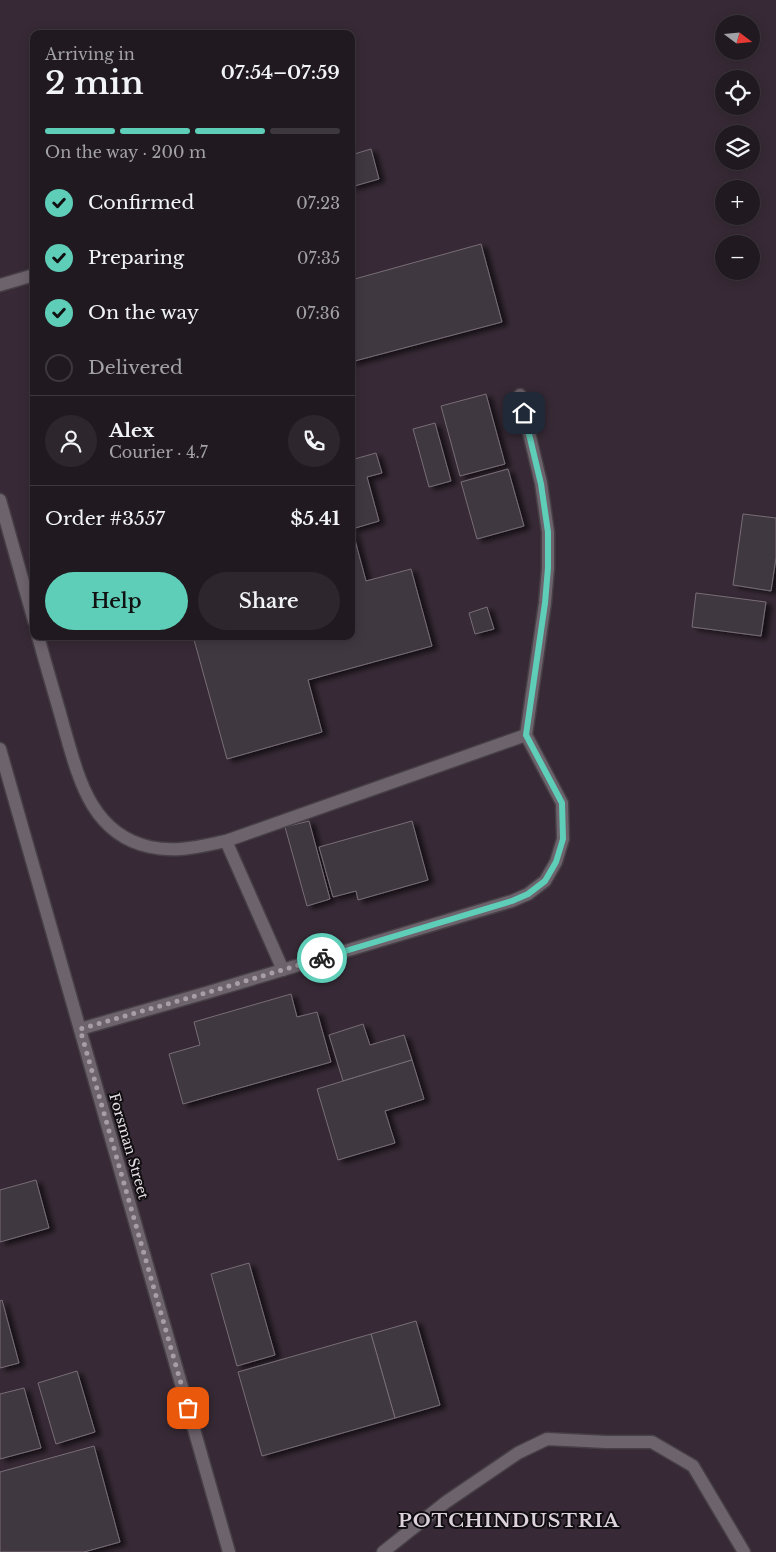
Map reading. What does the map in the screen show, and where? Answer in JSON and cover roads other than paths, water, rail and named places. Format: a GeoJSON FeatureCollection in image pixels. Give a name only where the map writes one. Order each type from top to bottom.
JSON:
{"type":"FeatureCollection","features":[{"type":"Feature","properties":{"kind":"street"},"geometry":{"type":"LineString","coordinates":[[0,285],[30,277]]}},
{"type":"Feature","properties":{"kind":"street"},"geometry":{"type":"LineString","coordinates":[[80,1029],[512,901],[528,894],[545,881],[556,862],[563,839],[562,803],[526,735],[545,603],[548,568],[548,532],[541,484],[520,395]]}},
{"type":"Feature","properties":{"kind":"street"},"geometry":{"type":"LineString","coordinates":[[0,500],[30,606]]}},
{"type":"Feature","properties":{"kind":"street"},"geometry":{"type":"LineString","coordinates":[[39,640],[78,778],[93,808],[110,828],[127,839],[149,847],[167,850],[226,841],[526,735]]}},
{"type":"Feature","properties":{"kind":"street","name":"Forsman Street"},"geometry":{"type":"LineString","coordinates":[[0,749],[229,1552]]}},
{"type":"Feature","properties":{"kind":"street"},"geometry":{"type":"LineString","coordinates":[[226,841],[283,970]]}},
{"type":"Feature","properties":{"kind":"street"},"geometry":{"type":"LineString","coordinates":[[383,1552],[446,1502],[518,1453],[546,1439],[652,1442],[693,1466],[744,1552]]}},
{"type":"Feature","properties":{"kind":"district","name":"POTCHINDUSTRIA"},"geometry":{"type":"Point","coordinates":[509,1520]}}]}
